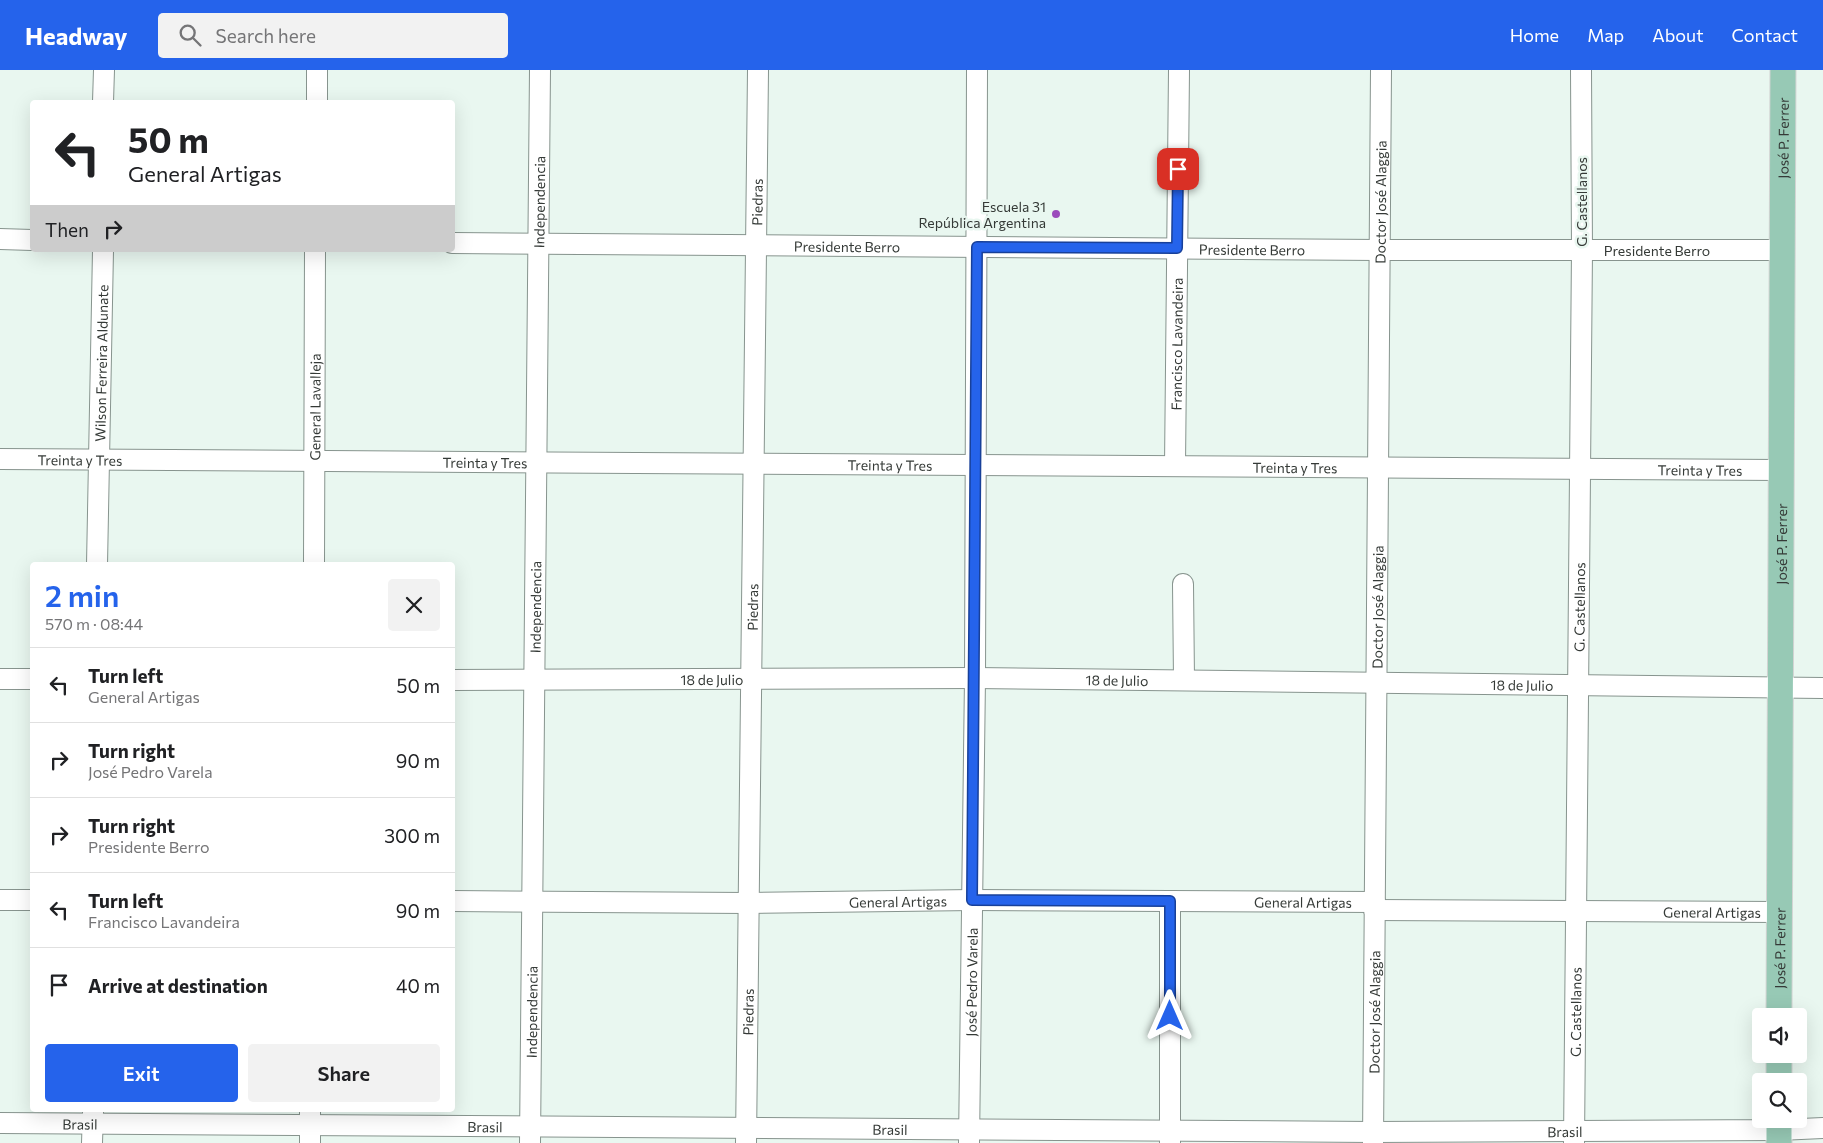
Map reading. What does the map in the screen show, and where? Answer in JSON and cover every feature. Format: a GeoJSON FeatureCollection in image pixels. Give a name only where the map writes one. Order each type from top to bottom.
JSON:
{"type":"FeatureCollection","features":[{"type":"Feature","properties":{"kind":"main road","name":"José P. Ferrer"},"geometry":{"type":"LineString","coordinates":[[1779,1008],[1783,70]]}},
{"type":"Feature","properties":{"kind":"street"},"geometry":{"type":"LineString","coordinates":[[104,70],[104,100]]}},
{"type":"Feature","properties":{"kind":"street"},"geometry":{"type":"LineString","coordinates":[[317,70],[317,100]]}},
{"type":"Feature","properties":{"kind":"street","name":"Independencia"},"geometry":{"type":"LineString","coordinates":[[531,1134],[540,70]]}},
{"type":"Feature","properties":{"kind":"street","name":"Piedras"},"geometry":{"type":"LineString","coordinates":[[746,1136],[758,70]]}},
{"type":"Feature","properties":{"kind":"street","name":"José Pedro Varela"},"geometry":{"type":"LineString","coordinates":[[969,1136],[975,678],[977,70]]}},
{"type":"Feature","properties":{"kind":"street","name":"Francisco Lavandeira"},"geometry":{"type":"LineString","coordinates":[[1175,466],[1179,70]]}},
{"type":"Feature","properties":{"kind":"street","name":"Doctor José Alaggia"},"geometry":{"type":"LineString","coordinates":[[1373,1138],[1380,70]]}},
{"type":"Feature","properties":{"kind":"street","name":"G. Castellanos"},"geometry":{"type":"LineString","coordinates":[[1574,1137],[1582,250],[1581,70]]}},
{"type":"Feature","properties":{"kind":"street"},"geometry":{"type":"LineString","coordinates":[[0,240],[30,240]]}},
{"type":"Feature","properties":{"kind":"street","name":"Presidente Berro"},"geometry":{"type":"LineString","coordinates":[[455,243],[1379,250],[1782,250]]}},
{"type":"Feature","properties":{"kind":"street","name":"Wilson Ferreira Aldunate"},"geometry":{"type":"LineString","coordinates":[[97,562],[103,252]]}},
{"type":"Feature","properties":{"kind":"street","name":"General Lavalleja"},"geometry":{"type":"LineString","coordinates":[[314,562],[313,462],[316,252]]}},
{"type":"Feature","properties":{"kind":"street","name":"Treinta y Tres"},"geometry":{"type":"LineString","coordinates":[[0,459],[1781,470]]}},
{"type":"Feature","properties":{"kind":"street"},"geometry":{"type":"LineString","coordinates":[[1184,584],[1184,680]]}},
{"type":"Feature","properties":{"kind":"street","name":"18 de Julio"},"geometry":{"type":"LineString","coordinates":[[455,680],[975,678],[1823,688]]}},
{"type":"Feature","properties":{"kind":"street"},"geometry":{"type":"LineString","coordinates":[[0,679],[30,679]]}},
{"type":"Feature","properties":{"kind":"street"},"geometry":{"type":"LineString","coordinates":[[0,900],[30,900]]}},
{"type":"Feature","properties":{"kind":"street","name":"General Artigas"},"geometry":{"type":"LineString","coordinates":[[455,901],[748,903],[972,900],[1170,901],[1577,910],[1779,912]]}},
{"type":"Feature","properties":{"kind":"street"},"geometry":{"type":"LineString","coordinates":[[1170,901],[1170,1137]]}},
{"type":"Feature","properties":{"kind":"street","name":"Brasil"},"geometry":{"type":"LineString","coordinates":[[0,1123],[93,1126],[310,1126],[531,1134],[1373,1138],[1574,1137],[1823,1128]]}},
{"type":"Feature","properties":{"kind":"place","name":"Escuela 31 República Argentina"},"geometry":{"type":"Point","coordinates":[1056,214]}},
{"type":"Feature","properties":{"kind":"route"},"geometry":{"type":"LineString","coordinates":[[1170,1016],[1170,901],[972,900],[977,247],[1177,248],[1178,169]]}}]}
